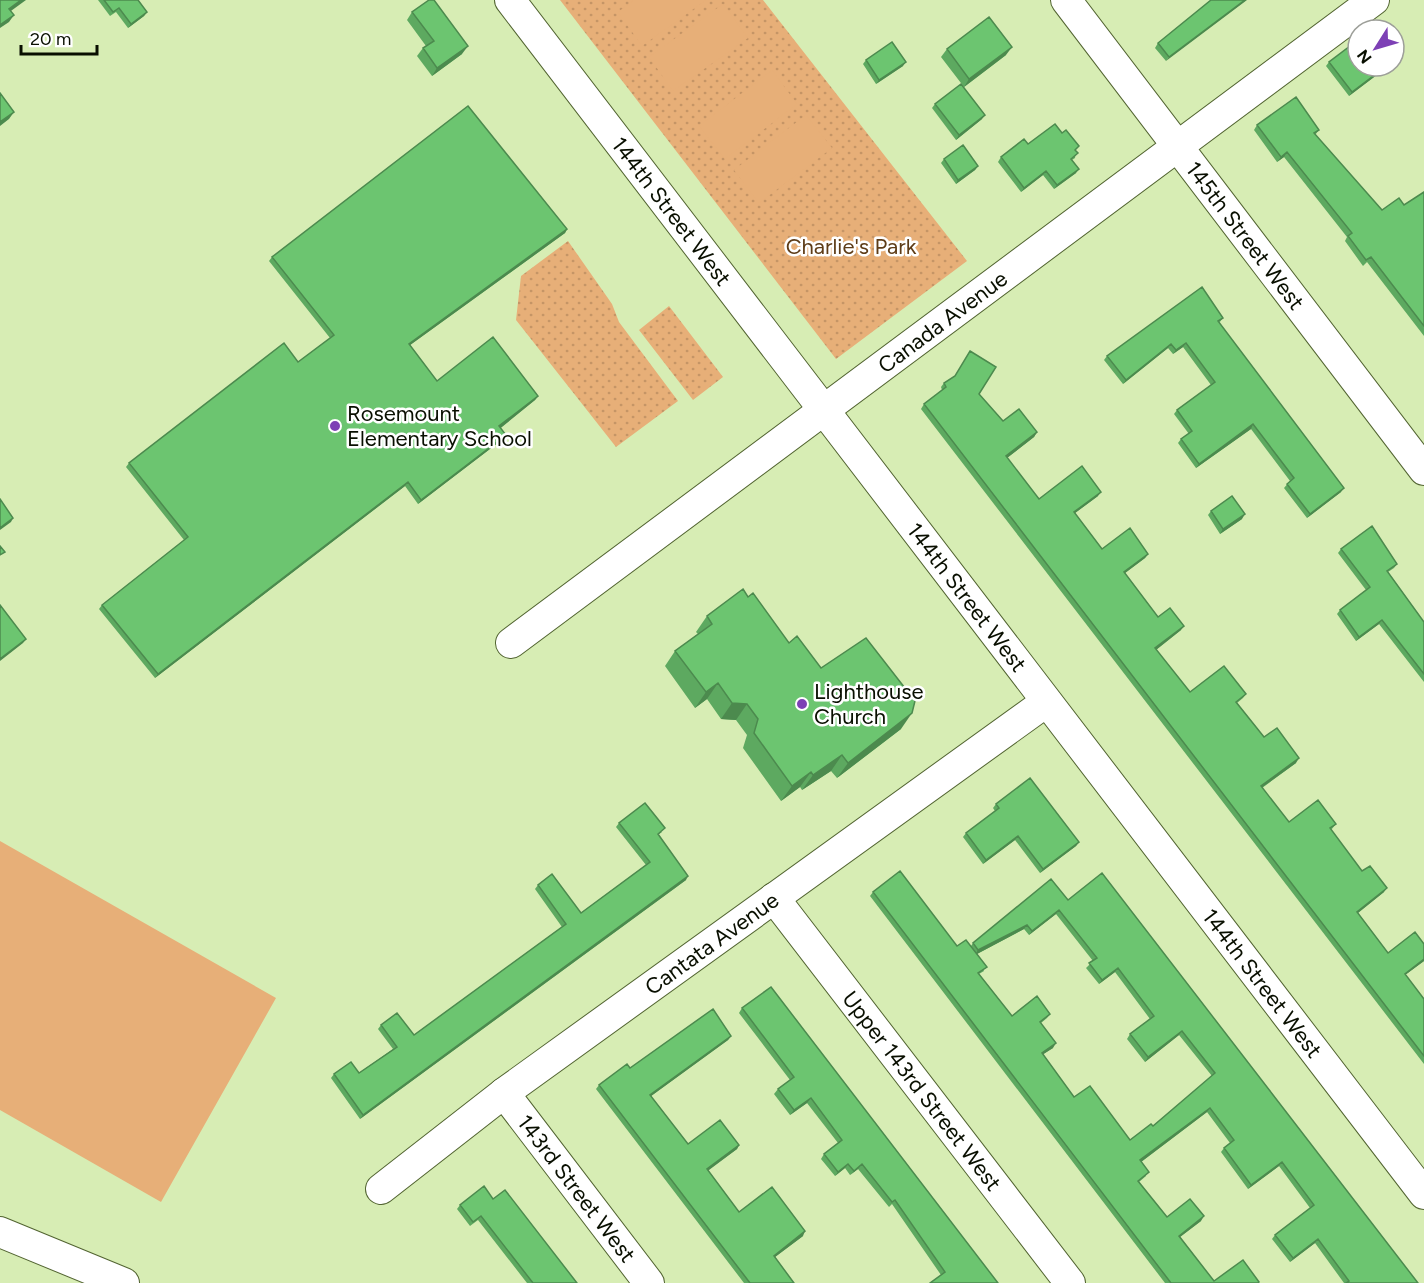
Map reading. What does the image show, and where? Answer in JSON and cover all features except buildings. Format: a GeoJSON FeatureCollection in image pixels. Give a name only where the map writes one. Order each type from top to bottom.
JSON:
{"type":"FeatureCollection","features":[{"type":"Feature","properties":{"kind":"street","name":"144th Street West"},"geometry":{"type":"LineString","coordinates":[[510,0],[1424,1194]]}},
{"type":"Feature","properties":{"kind":"street","name":"145th Street West"},"geometry":{"type":"LineString","coordinates":[[1066,0],[1424,470]]}},
{"type":"Feature","properties":{"kind":"street","name":"Canada Avenue"},"geometry":{"type":"LineString","coordinates":[[511,643],[826,411],[1374,0]]}},
{"type":"Feature","properties":{"kind":"street","name":"Cantata Avenue"},"geometry":{"type":"LineString","coordinates":[[381,1190],[504,1094],[1046,702]]}},
{"type":"Feature","properties":{"kind":"street","name":"Upper 143rd Street West"},"geometry":{"type":"LineString","coordinates":[[774,898],[1070,1283]]}},
{"type":"Feature","properties":{"kind":"street","name":"143rd Street West"},"geometry":{"type":"LineString","coordinates":[[504,1094],[649,1283]]}},
{"type":"Feature","properties":{"kind":"street"},"geometry":{"type":"LineString","coordinates":[[0,1232],[124,1283]]}},
{"type":"Feature","properties":{"kind":"green space","name":"Charlie's Park"},"geometry":{"type":"Polygon","coordinates":[[[560,0],[763,0],[967,261],[836,359],[560,0]]]}},
{"type":"Feature","properties":{"kind":"green space"},"geometry":{"type":"Polygon","coordinates":[[[634,0],[706,0],[642,46],[618,12],[634,0]]]}},
{"type":"Feature","properties":{"kind":"green space"},"geometry":{"type":"Polygon","coordinates":[[[723,4],[748,38],[673,91],[649,57],[723,4]]]}},
{"type":"Feature","properties":{"kind":"green space"},"geometry":{"type":"Polygon","coordinates":[[[772,70],[797,104],[725,159],[699,126],[772,70]]]}},
{"type":"Feature","properties":{"kind":"green space"},"geometry":{"type":"Polygon","coordinates":[[[806,115],[832,148],[759,203],[734,170],[806,115]]]}},
{"type":"Feature","properties":{"kind":"green space"},"geometry":{"type":"Polygon","coordinates":[[[568,241],[612,304],[619,322],[678,401],[616,447],[516,320],[521,276],[568,241]]]}},
{"type":"Feature","properties":{"kind":"green space"},"geometry":{"type":"Polygon","coordinates":[[[669,306],[723,377],[693,400],[639,330],[669,306]]]}},
{"type":"Feature","properties":{"kind":"green space"},"geometry":{"type":"Polygon","coordinates":[[[0,841],[276,998],[161,1202],[0,1110],[0,841]]]}},
{"type":"Feature","properties":{"kind":"place","name":"Rosemount Elementary School"},"geometry":{"type":"Point","coordinates":[335,426]}},
{"type":"Feature","properties":{"kind":"place","name":"Lighthouse Church"},"geometry":{"type":"Point","coordinates":[802,704]}}]}
